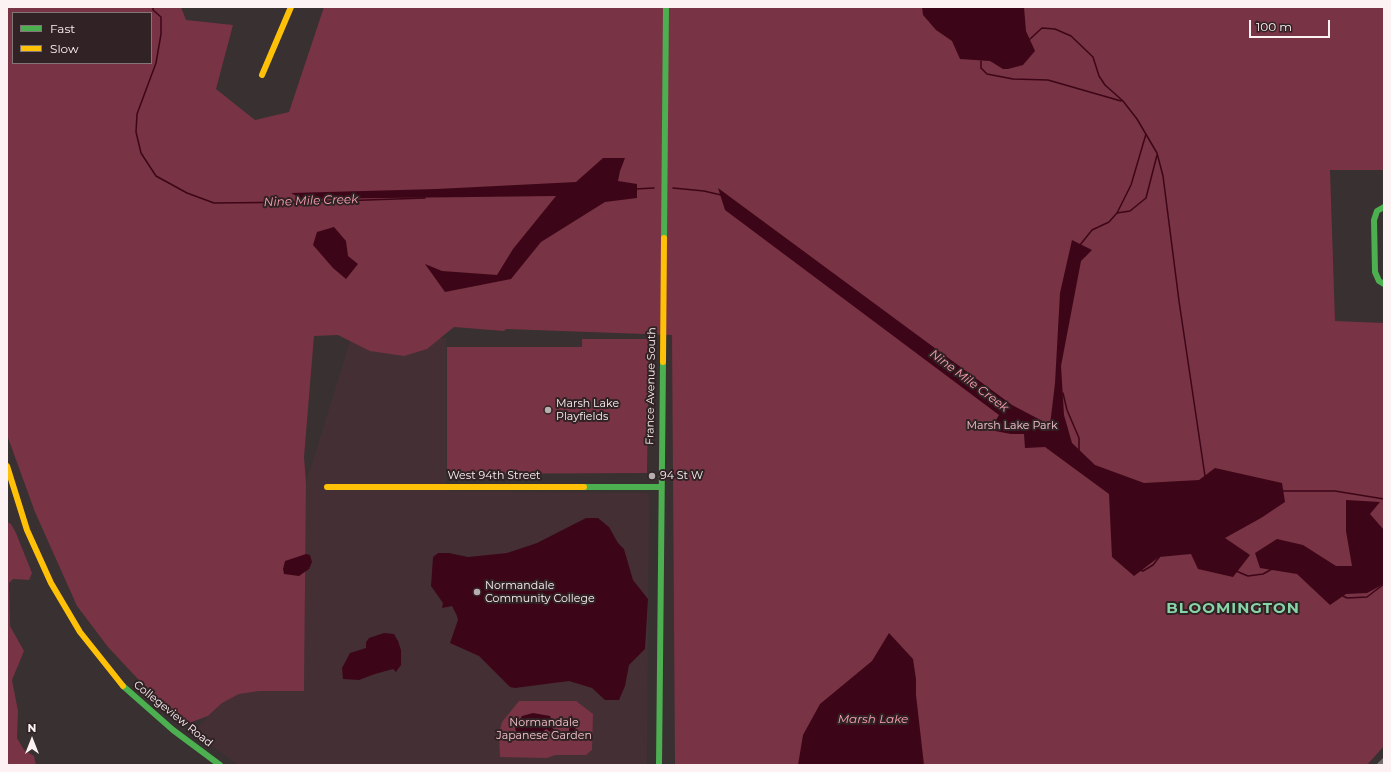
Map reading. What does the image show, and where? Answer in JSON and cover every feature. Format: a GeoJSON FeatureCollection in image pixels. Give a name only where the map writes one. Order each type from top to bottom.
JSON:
{"type":"FeatureCollection","features":[{"type":"Feature","properties":{"kind":"street"},"geometry":{"type":"LineString","coordinates":[[262,75],[291,7]]}},
{"type":"Feature","properties":{"kind":"street","name":"France Avenue South"},"geometry":{"type":"LineString","coordinates":[[659,765],[660,487],[666,7]]}},
{"type":"Feature","properties":{"kind":"street"},"geometry":{"type":"LineString","coordinates":[[1381,283],[1375,272],[1374,220],[1377,211],[1384,206]]}},
{"type":"Feature","properties":{"kind":"street","name":"Collegeview Road"},"geometry":{"type":"LineString","coordinates":[[7,466],[27,530],[38,556],[54,589],[80,632],[123,687],[152,713],[220,765]]}},
{"type":"Feature","properties":{"kind":"street","name":"West 94th Street"},"geometry":{"type":"LineString","coordinates":[[327,487],[660,487]]}},
{"type":"Feature","properties":{"kind":"street"},"geometry":{"type":"LineString","coordinates":[[1379,765],[1384,760]]}},
{"type":"Feature","properties":{"kind":"shaded area","name":"Normandale Community College"},"geometry":{"type":"Polygon","coordinates":[[[352,335],[446,338],[446,491],[649,493],[647,765],[238,765],[193,732],[222,703],[239,694],[259,691],[304,691],[306,483],[352,335]]]}},
{"type":"Feature","properties":{"kind":"green space","name":"Marsh Lake Park"},"geometry":{"type":"Polygon","coordinates":[[[7,7],[181,7],[186,20],[233,25],[216,89],[255,120],[289,112],[324,7],[1384,7],[1384,170],[1330,170],[1335,321],[1384,323],[1384,746],[1367,765],[675,765],[672,335],[506,329],[504,331],[454,327],[427,349],[404,356],[370,351],[338,335],[314,336],[304,457],[306,483],[304,691],[259,691],[239,694],[222,703],[208,716],[189,723],[165,708],[108,647],[77,606],[35,512],[7,435],[7,7]]]}},
{"type":"Feature","properties":{"kind":"green space","name":"Marsh Lake Playfields"},"geometry":{"type":"Polygon","coordinates":[[[582,339],[649,339],[647,473],[447,474],[447,347],[582,347],[582,339]]]}},
{"type":"Feature","properties":{"kind":"green space"},"geometry":{"type":"Polygon","coordinates":[[[7,522],[11,524],[16,533],[32,573],[29,580],[13,579],[9,583],[10,626],[24,651],[12,680],[18,711],[17,738],[24,750],[34,756],[36,765],[7,765],[7,522]]]}},
{"type":"Feature","properties":{"kind":"green space","name":"Normandale Japanese Garden"},"geometry":{"type":"Polygon","coordinates":[[[519,701],[576,701],[593,714],[592,750],[586,755],[555,755],[547,758],[500,757],[499,733],[502,722],[519,701]]]}},
{"type":"Feature","properties":{"kind":"water"},"geometry":{"type":"Polygon","coordinates":[[[922,7],[1024,7],[1026,31],[1035,51],[1023,65],[1008,69],[1003,69],[990,61],[960,59],[952,41],[936,30],[923,15],[922,7]]]}},
{"type":"Feature","properties":{"kind":"water"},"geometry":{"type":"Polygon","coordinates":[[[603,158],[625,158],[618,181],[637,184],[637,198],[605,202],[541,242],[511,279],[445,292],[425,264],[442,271],[497,275],[513,249],[556,196],[302,199],[291,193],[437,189],[576,182],[603,158]]]}},
{"type":"Feature","properties":{"kind":"water"},"geometry":{"type":"Polygon","coordinates":[[[718,188],[1012,405],[1050,425],[1055,383],[1060,293],[1072,240],[1092,250],[1081,261],[1061,366],[1064,415],[1072,443],[1095,465],[1144,483],[1199,480],[1215,468],[1282,483],[1285,502],[1261,518],[1225,538],[1250,555],[1233,577],[1198,569],[1191,554],[1159,557],[1134,576],[1112,557],[1109,494],[1045,447],[1025,448],[1024,434],[1011,434],[990,430],[999,415],[725,210],[718,188]]]}},
{"type":"Feature","properties":{"kind":"water"},"geometry":{"type":"Polygon","coordinates":[[[334,227],[346,241],[348,256],[358,264],[346,279],[333,268],[313,245],[317,232],[334,227]]]}},
{"type":"Feature","properties":{"kind":"water"},"geometry":{"type":"Polygon","coordinates":[[[1346,500],[1380,502],[1370,514],[1384,530],[1384,584],[1367,593],[1346,594],[1330,605],[1297,574],[1260,568],[1255,553],[1277,539],[1303,545],[1336,566],[1352,566],[1346,531],[1346,500]]]}},
{"type":"Feature","properties":{"kind":"water"},"geometry":{"type":"Polygon","coordinates":[[[586,518],[598,518],[609,527],[618,543],[624,549],[633,580],[648,599],[645,649],[629,665],[625,686],[619,700],[605,700],[592,688],[569,681],[515,688],[510,687],[479,656],[450,643],[458,620],[452,606],[442,608],[443,603],[431,586],[433,557],[438,553],[449,553],[468,557],[507,553],[537,543],[586,518]]]}},
{"type":"Feature","properties":{"kind":"water"},"geometry":{"type":"Polygon","coordinates":[[[306,554],[310,555],[312,562],[309,569],[299,576],[284,574],[283,569],[285,561],[306,554]]]}},
{"type":"Feature","properties":{"kind":"water"},"geometry":{"type":"Polygon","coordinates":[[[384,633],[394,634],[401,650],[401,665],[396,672],[393,669],[359,680],[343,679],[342,668],[350,653],[366,648],[366,642],[369,638],[384,633]]]}},
{"type":"Feature","properties":{"kind":"water","name":"Marsh Lake"},"geometry":{"type":"Polygon","coordinates":[[[889,633],[913,659],[924,765],[798,765],[803,735],[820,704],[872,661],[889,633]]]}},
{"type":"Feature","properties":{"kind":"water"},"geometry":{"type":"Polygon","coordinates":[[[533,713],[550,716],[553,723],[552,728],[560,732],[569,731],[571,714],[576,728],[572,733],[564,735],[552,733],[546,729],[544,731],[544,736],[538,736],[536,734],[534,736],[522,736],[516,732],[515,727],[522,716],[533,713]]]}},
{"type":"Feature","properties":{"kind":"waterway","name":"Nine Mile Creek"},"geometry":{"type":"LineString","coordinates":[[153,7],[153,10],[161,17],[161,34],[156,63],[137,114],[136,132],[141,153],[156,176],[187,193],[214,203],[309,202],[425,198]]}},
{"type":"Feature","properties":{"kind":"waterway"},"geometry":{"type":"LineString","coordinates":[[1030,39],[1042,28],[1055,29],[1071,36],[1093,57],[1099,76],[1105,85],[1123,101],[1137,119],[1157,153],[1163,176],[1179,301],[1205,476]]}},
{"type":"Feature","properties":{"kind":"waterway"},"geometry":{"type":"LineString","coordinates":[[981,61],[981,68],[987,74],[1013,79],[1048,80],[1121,101]]}},
{"type":"Feature","properties":{"kind":"waterway"},"geometry":{"type":"LineString","coordinates":[[1080,245],[1092,230],[1109,222],[1117,213],[1131,185],[1146,134]]}},
{"type":"Feature","properties":{"kind":"waterway"},"geometry":{"type":"LineString","coordinates":[[1117,213],[1130,211],[1146,198],[1157,155]]}},
{"type":"Feature","properties":{"kind":"waterway","name":"Nine Mile Creek"},"geometry":{"type":"LineString","coordinates":[[635,189],[654,188]]}},
{"type":"Feature","properties":{"kind":"waterway","name":"Nine Mile Creek"},"geometry":{"type":"LineString","coordinates":[[673,188],[704,191],[721,195]]}},
{"type":"Feature","properties":{"kind":"waterway"},"geometry":{"type":"LineString","coordinates":[[1063,393],[1067,410],[1079,438],[1079,450]]}},
{"type":"Feature","properties":{"kind":"waterway"},"geometry":{"type":"LineString","coordinates":[[1283,491],[1335,491],[1384,499]]}},
{"type":"Feature","properties":{"kind":"waterway","name":"Nine Mile Creek"},"geometry":{"type":"LineString","coordinates":[[1140,570],[1143,571],[1153,565],[1160,556]]}},
{"type":"Feature","properties":{"kind":"waterway","name":"Nine Mile Creek"},"geometry":{"type":"LineString","coordinates":[[1236,571],[1248,576],[1263,574],[1272,569]]}},
{"type":"Feature","properties":{"kind":"waterway","name":"Nine Mile Creek"},"geometry":{"type":"LineString","coordinates":[[1343,596],[1347,598],[1367,597],[1384,584]]}},
{"type":"Feature","properties":{"kind":"traffic: fast"},"geometry":{"type":"LineString","coordinates":[[664,238],[666,7]]}},
{"type":"Feature","properties":{"kind":"traffic: fast"},"geometry":{"type":"LineString","coordinates":[[1384,207],[1377,211],[1374,220],[1375,272],[1379,281],[1384,284]]}},
{"type":"Feature","properties":{"kind":"traffic: fast"},"geometry":{"type":"LineString","coordinates":[[659,765],[663,362]]}},
{"type":"Feature","properties":{"kind":"traffic: fast"},"geometry":{"type":"LineString","coordinates":[[584,487],[660,487]]}},
{"type":"Feature","properties":{"kind":"traffic: fast"},"geometry":{"type":"LineString","coordinates":[[123,686],[173,730],[220,765]]}},
{"type":"Feature","properties":{"kind":"traffic: slow"},"geometry":{"type":"LineString","coordinates":[[262,75],[291,7]]}},
{"type":"Feature","properties":{"kind":"traffic: slow"},"geometry":{"type":"LineString","coordinates":[[663,362],[664,238]]}},
{"type":"Feature","properties":{"kind":"traffic: slow"},"geometry":{"type":"LineString","coordinates":[[7,466],[27,530],[51,583],[80,632],[123,686]]}},
{"type":"Feature","properties":{"kind":"traffic: slow"},"geometry":{"type":"LineString","coordinates":[[327,487],[584,487]]}},
{"type":"Feature","properties":{"kind":"place","name":"Marsh Lake Playfields"},"geometry":{"type":"Point","coordinates":[548,410]}},
{"type":"Feature","properties":{"kind":"place","name":"94 St W"},"geometry":{"type":"Point","coordinates":[652,476]}},
{"type":"Feature","properties":{"kind":"place","name":"Normandale Community College"},"geometry":{"type":"Point","coordinates":[477,592]}},
{"type":"Feature","properties":{"kind":"district","name":"BLOOMINGTON"},"geometry":{"type":"Point","coordinates":[1233,609]}}]}
